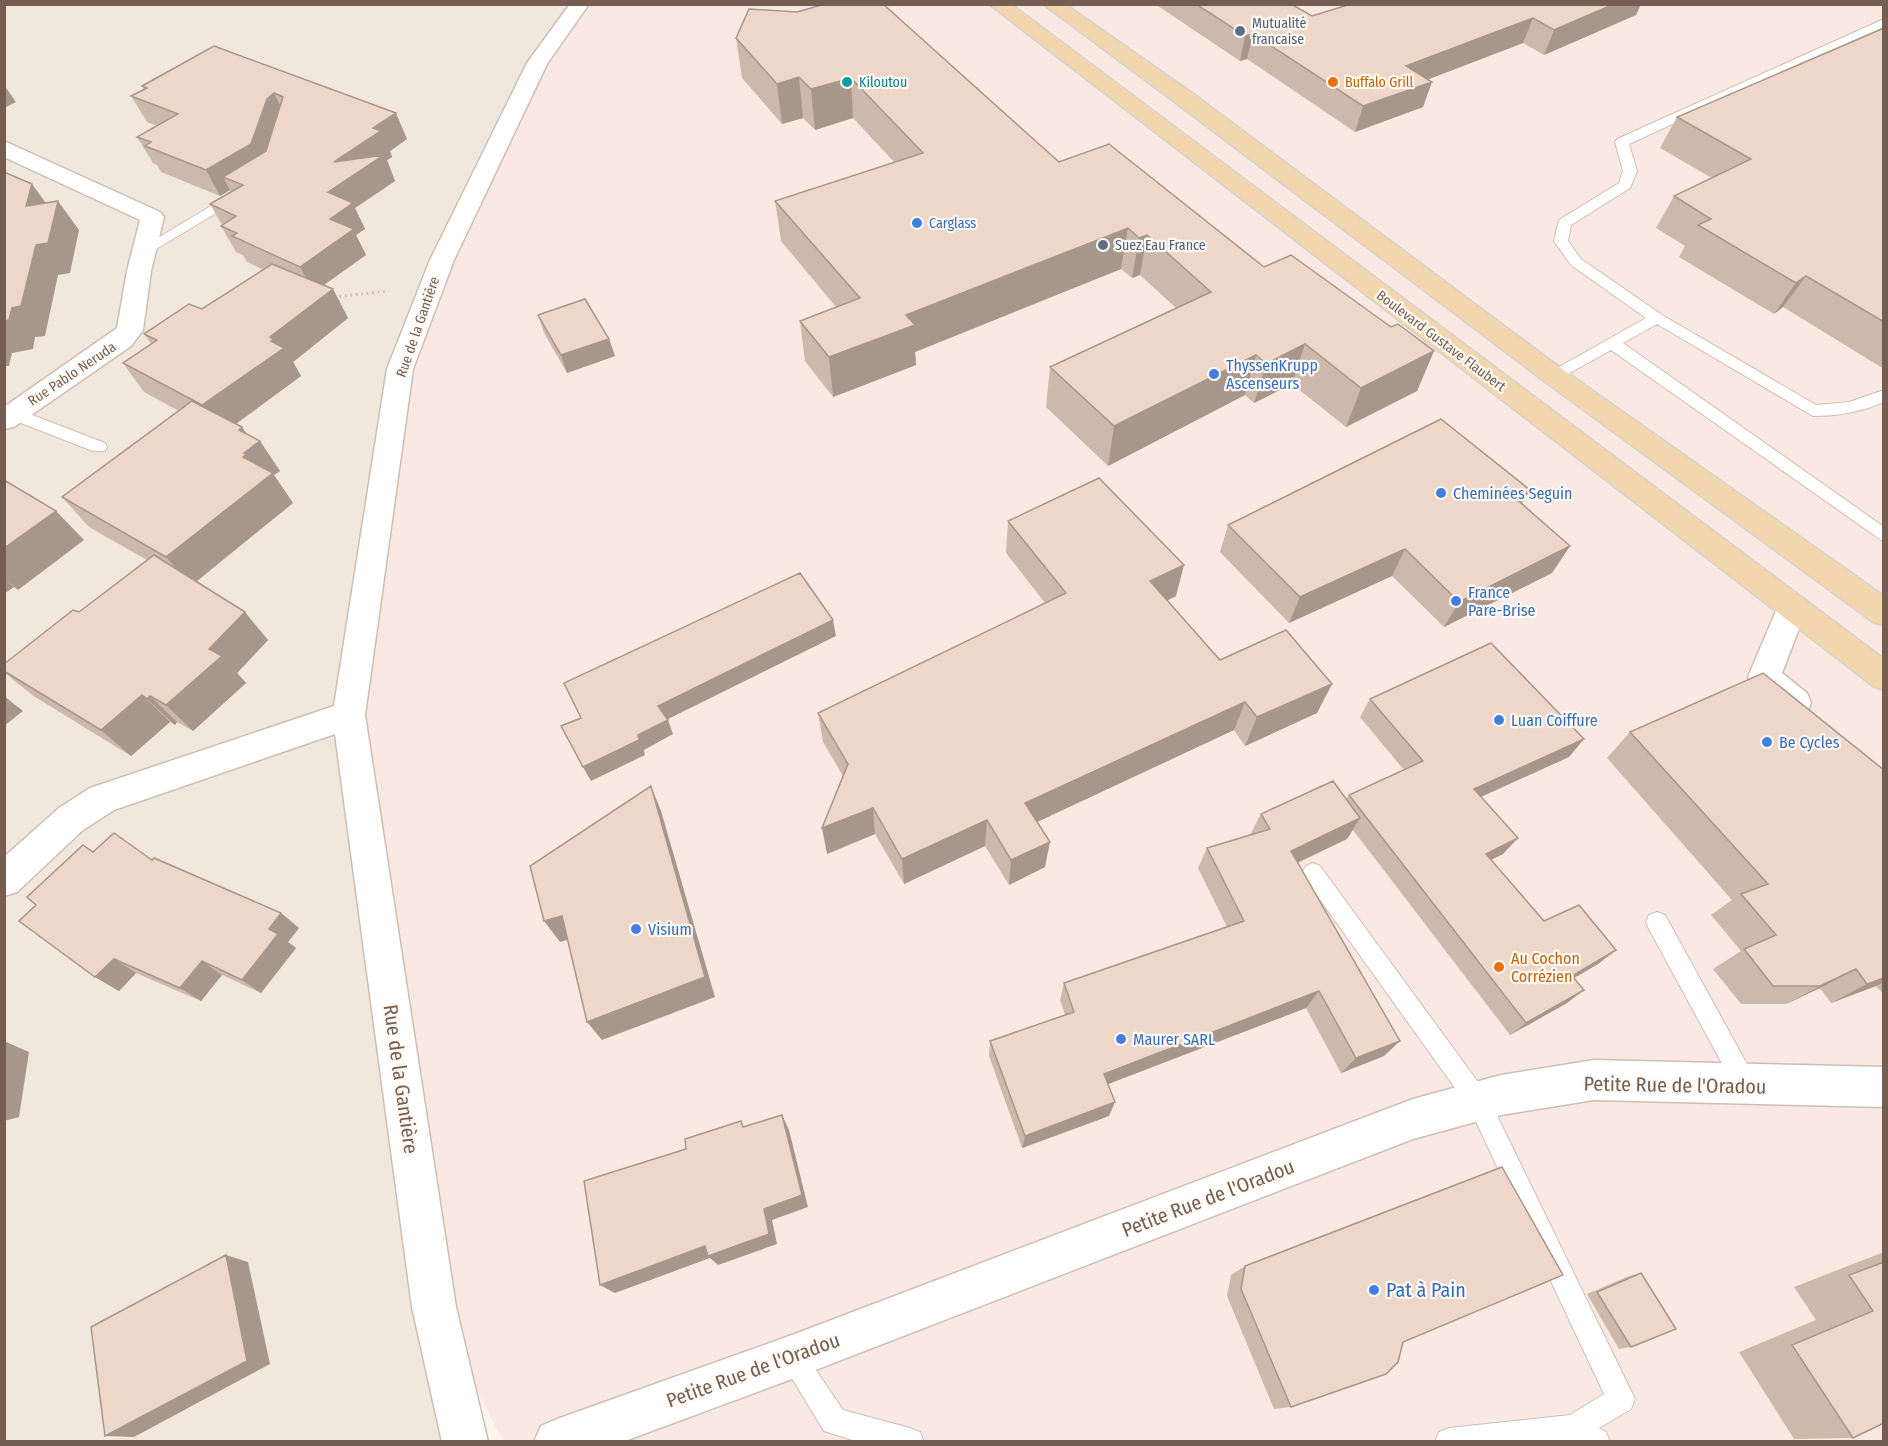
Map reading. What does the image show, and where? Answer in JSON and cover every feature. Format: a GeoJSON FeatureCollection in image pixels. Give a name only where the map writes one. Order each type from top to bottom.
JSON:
{"type":"FeatureCollection","features":[{"type":"Feature","properties":{"kind":"main road","name":"Boulevard Gustave Flaubert"},"geometry":{"type":"LineString","coordinates":[[998,4],[1884,677]]}},
{"type":"Feature","properties":{"kind":"main road"},"geometry":{"type":"LineString","coordinates":[[1052,4],[1184,98],[1553,375],[1884,613]]}},
{"type":"Feature","properties":{"kind":"street","name":"Rue de la Gantière"},"geometry":{"type":"LineString","coordinates":[[465,1442],[434,1307],[349,714],[400,369],[442,260],[537,63],[584,6]]}},
{"type":"Feature","properties":{"kind":"street","name":"Rue Pablo Neruda"},"geometry":{"type":"LineString","coordinates":[[4,148],[152,217],[143,251],[130,330],[9,417]]}},
{"type":"Feature","properties":{"kind":"street"},"geometry":{"type":"LineString","coordinates":[[1792,608],[1764,677],[1820,723]]}},
{"type":"Feature","properties":{"kind":"street"},"geometry":{"type":"LineString","coordinates":[[4,880],[71,819],[102,799],[349,714]]}},
{"type":"Feature","properties":{"kind":"street","name":"Petite Rue de l'Oradou"},"geometry":{"type":"LineString","coordinates":[[557,1442],[792,1357],[1413,1119],[1478,1101],[1594,1080],[1884,1087]]}},
{"type":"Feature","properties":{"kind":"lane"},"geometry":{"type":"LineString","coordinates":[[1884,22],[1622,142],[1629,171],[1625,185],[1564,223],[1561,241],[1576,262],[1657,318],[1813,410],[1832,411],[1866,405],[1884,395]]}},
{"type":"Feature","properties":{"kind":"lane"},"geometry":{"type":"LineString","coordinates":[[143,251],[252,185]]}},
{"type":"Feature","properties":{"kind":"lane"},"geometry":{"type":"LineString","coordinates":[[1553,375],[1657,318]]}},
{"type":"Feature","properties":{"kind":"lane"},"geometry":{"type":"LineString","coordinates":[[1613,344],[1884,536]]}},
{"type":"Feature","properties":{"kind":"lane"},"geometry":{"type":"LineString","coordinates":[[9,417],[99,447]]}},
{"type":"Feature","properties":{"kind":"lane"},"geometry":{"type":"LineString","coordinates":[[1313,873],[1478,1101],[1621,1399],[1585,1435],[1449,1442]]}},
{"type":"Feature","properties":{"kind":"lane"},"geometry":{"type":"LineString","coordinates":[[1657,922],[1746,1085]]}},
{"type":"Feature","properties":{"kind":"lane"},"geometry":{"type":"LineString","coordinates":[[792,1357],[834,1421],[910,1442]]}},
{"type":"Feature","properties":{"kind":"path"},"geometry":{"type":"LineString","coordinates":[[332,298],[431,287]]}},
{"type":"Feature","properties":{"kind":"shaded area"},"geometry":{"type":"Polygon","coordinates":[[[595,4],[1883,5],[1883,1441],[503,1441],[434,1307],[349,715],[400,369],[537,63],[578,8],[595,4]]]}},
{"type":"Feature","properties":{"kind":"shaded area"},"geometry":{"type":"Polygon","coordinates":[[[5,5],[589,5],[578,8],[400,369],[479,1441],[5,1442],[5,5]]]}},
{"type":"Feature","properties":{"kind":"building"},"geometry":{"type":"Polygon","coordinates":[[[825,4],[883,4],[1059,162],[1109,144],[1264,267],[1291,255],[1391,327],[1398,324],[1434,351],[1361,388],[1305,344],[1266,364],[1256,355],[1114,426],[1050,367],[1211,292],[1147,235],[1139,238],[1128,228],[906,315],[915,325],[829,357],[800,321],[860,298],[775,201],[923,153],[851,78],[811,89],[799,77],[777,84],[736,38],[749,9],[797,12],[825,4]]]}},
{"type":"Feature","properties":{"kind":"building"},"geometry":{"type":"Polygon","coordinates":[[[1196,4],[1291,4],[1312,16],[1351,4],[1614,4],[1554,30],[1533,18],[1406,66],[1432,82],[1363,106],[1253,34],[1245,36],[1196,4]]]}},
{"type":"Feature","properties":{"kind":"building"},"geometry":{"type":"Polygon","coordinates":[[[1884,28],[1884,322],[1806,276],[1796,283],[1698,225],[1711,219],[1674,196],[1751,159],[1677,117],[1884,28]]]}},
{"type":"Feature","properties":{"kind":"building"},"geometry":{"type":"Polygon","coordinates":[[[214,46],[396,113],[373,128],[381,131],[334,162],[384,155],[328,192],[353,203],[330,219],[354,229],[300,267],[232,236],[237,233],[221,226],[236,216],[210,204],[243,185],[223,177],[266,151],[283,97],[274,93],[267,99],[251,144],[206,170],[145,146],[151,142],[137,137],[178,114],[131,96],[147,88],[142,86],[214,46]]]}},
{"type":"Feature","properties":{"kind":"building"},"geometry":{"type":"Polygon","coordinates":[[[4,172],[32,184],[26,206],[58,201],[48,243],[36,245],[21,306],[12,308],[9,320],[4,321],[4,172]]]}},
{"type":"Feature","properties":{"kind":"building"},"geometry":{"type":"Polygon","coordinates":[[[272,264],[333,289],[270,337],[273,339],[271,341],[284,348],[202,405],[123,363],[157,340],[144,334],[189,304],[202,309],[272,264]]]}},
{"type":"Feature","properties":{"kind":"building"},"geometry":{"type":"Polygon","coordinates":[[[585,299],[609,339],[561,355],[538,315],[585,299]]]}},
{"type":"Feature","properties":{"kind":"building"},"geometry":{"type":"Polygon","coordinates":[[[192,401],[242,427],[239,430],[260,441],[244,453],[246,454],[243,457],[273,473],[166,557],[62,497],[192,401]]]}},
{"type":"Feature","properties":{"kind":"building"},"geometry":{"type":"Polygon","coordinates":[[[1441,419],[1530,490],[1514,497],[1570,546],[1459,602],[1405,549],[1300,597],[1228,525],[1441,419]]]}},
{"type":"Feature","properties":{"kind":"building"},"geometry":{"type":"Polygon","coordinates":[[[1099,478],[1184,565],[1150,581],[1220,660],[1286,630],[1332,684],[1257,717],[1245,702],[1025,803],[1050,842],[1011,860],[987,820],[902,859],[873,808],[822,828],[848,764],[818,713],[1066,593],[1008,521],[1099,478]]]}},
{"type":"Feature","properties":{"kind":"building"},"geometry":{"type":"Polygon","coordinates":[[[4,480],[56,511],[4,548],[4,480]]]}},
{"type":"Feature","properties":{"kind":"building"},"geometry":{"type":"Polygon","coordinates":[[[154,555],[245,612],[209,649],[222,656],[166,705],[150,696],[147,699],[142,695],[101,730],[4,671],[4,664],[73,610],[79,612],[154,555]]]}},
{"type":"Feature","properties":{"kind":"building"},"geometry":{"type":"Polygon","coordinates":[[[800,573],[833,620],[658,706],[668,720],[638,735],[639,740],[583,767],[561,726],[581,718],[564,683],[800,573]]]}},
{"type":"Feature","properties":{"kind":"building"},"geometry":{"type":"Polygon","coordinates":[[[1491,643],[1584,739],[1474,789],[1518,838],[1486,854],[1544,921],[1579,905],[1616,950],[1572,976],[1584,990],[1526,1023],[1349,795],[1423,761],[1370,699],[1491,643]]]}},
{"type":"Feature","properties":{"kind":"building"},"geometry":{"type":"Polygon","coordinates":[[[1763,673],[1884,770],[1884,978],[1867,984],[1856,969],[1820,986],[1773,986],[1744,949],[1776,935],[1741,894],[1768,884],[1630,732],[1763,673]]]}},
{"type":"Feature","properties":{"kind":"building"},"geometry":{"type":"Polygon","coordinates":[[[1333,781],[1360,818],[1291,851],[1400,1041],[1356,1058],[1319,991],[1104,1074],[1115,1102],[1025,1136],[990,1041],[1074,1012],[1064,983],[1244,921],[1207,848],[1270,829],[1261,814],[1333,781]]]}},
{"type":"Feature","properties":{"kind":"building"},"geometry":{"type":"Polygon","coordinates":[[[651,786],[705,977],[587,1022],[562,916],[544,921],[530,866],[651,786]]]}},
{"type":"Feature","properties":{"kind":"building"},"geometry":{"type":"Polygon","coordinates":[[[114,833],[152,860],[154,858],[281,913],[269,929],[278,934],[242,980],[202,961],[180,988],[114,959],[95,977],[19,921],[36,905],[27,897],[83,845],[93,852],[114,833]]]}},
{"type":"Feature","properties":{"kind":"building"},"geometry":{"type":"Polygon","coordinates":[[[782,1115],[802,1195],[764,1209],[769,1234],[708,1256],[705,1246],[600,1285],[584,1181],[686,1149],[685,1139],[741,1121],[743,1127],[782,1115]]]}},
{"type":"Feature","properties":{"kind":"building","name":"Pat à Pain"},"geometry":{"type":"Polygon","coordinates":[[[1502,1167],[1563,1275],[1403,1342],[1398,1362],[1386,1374],[1291,1407],[1241,1289],[1245,1266],[1502,1167]]]}},
{"type":"Feature","properties":{"kind":"building"},"geometry":{"type":"Polygon","coordinates":[[[226,1255],[247,1361],[105,1436],[91,1327],[226,1255]]]}},
{"type":"Feature","properties":{"kind":"building"},"geometry":{"type":"Polygon","coordinates":[[[1884,1262],[1884,1423],[1853,1438],[1792,1345],[1873,1311],[1849,1275],[1884,1262]]]}},
{"type":"Feature","properties":{"kind":"building"},"geometry":{"type":"Polygon","coordinates":[[[1641,1273],[1676,1329],[1631,1347],[1597,1292],[1641,1273]]]}},
{"type":"Feature","properties":{"kind":"place","name":"Mutualité francaise"},"geometry":{"type":"Point","coordinates":[1240,31]}},
{"type":"Feature","properties":{"kind":"place","name":"Kiloutou"},"geometry":{"type":"Point","coordinates":[847,82]}},
{"type":"Feature","properties":{"kind":"place","name":"Buffalo Grill"},"geometry":{"type":"Point","coordinates":[1333,82]}},
{"type":"Feature","properties":{"kind":"place","name":"Carglass"},"geometry":{"type":"Point","coordinates":[917,223]}},
{"type":"Feature","properties":{"kind":"place","name":"Suez Eau France"},"geometry":{"type":"Point","coordinates":[1103,245]}},
{"type":"Feature","properties":{"kind":"place","name":"ThyssenKrupp Ascenseurs"},"geometry":{"type":"Point","coordinates":[1214,374]}},
{"type":"Feature","properties":{"kind":"place","name":"Cheminées Seguin"},"geometry":{"type":"Point","coordinates":[1441,493]}},
{"type":"Feature","properties":{"kind":"place","name":"France Pare-Brise"},"geometry":{"type":"Point","coordinates":[1456,601]}},
{"type":"Feature","properties":{"kind":"place","name":"Luan Coiffure"},"geometry":{"type":"Point","coordinates":[1499,720]}},
{"type":"Feature","properties":{"kind":"place","name":"Be Cycles"},"geometry":{"type":"Point","coordinates":[1767,742]}},
{"type":"Feature","properties":{"kind":"place","name":"Visium"},"geometry":{"type":"Point","coordinates":[636,929]}},
{"type":"Feature","properties":{"kind":"place","name":"Au Cochon Corrézien"},"geometry":{"type":"Point","coordinates":[1499,967]}},
{"type":"Feature","properties":{"kind":"place","name":"Maurer SARL"},"geometry":{"type":"Point","coordinates":[1121,1039]}},
{"type":"Feature","properties":{"kind":"place","name":"Pat à Pain"},"geometry":{"type":"Point","coordinates":[1374,1290]}}]}
